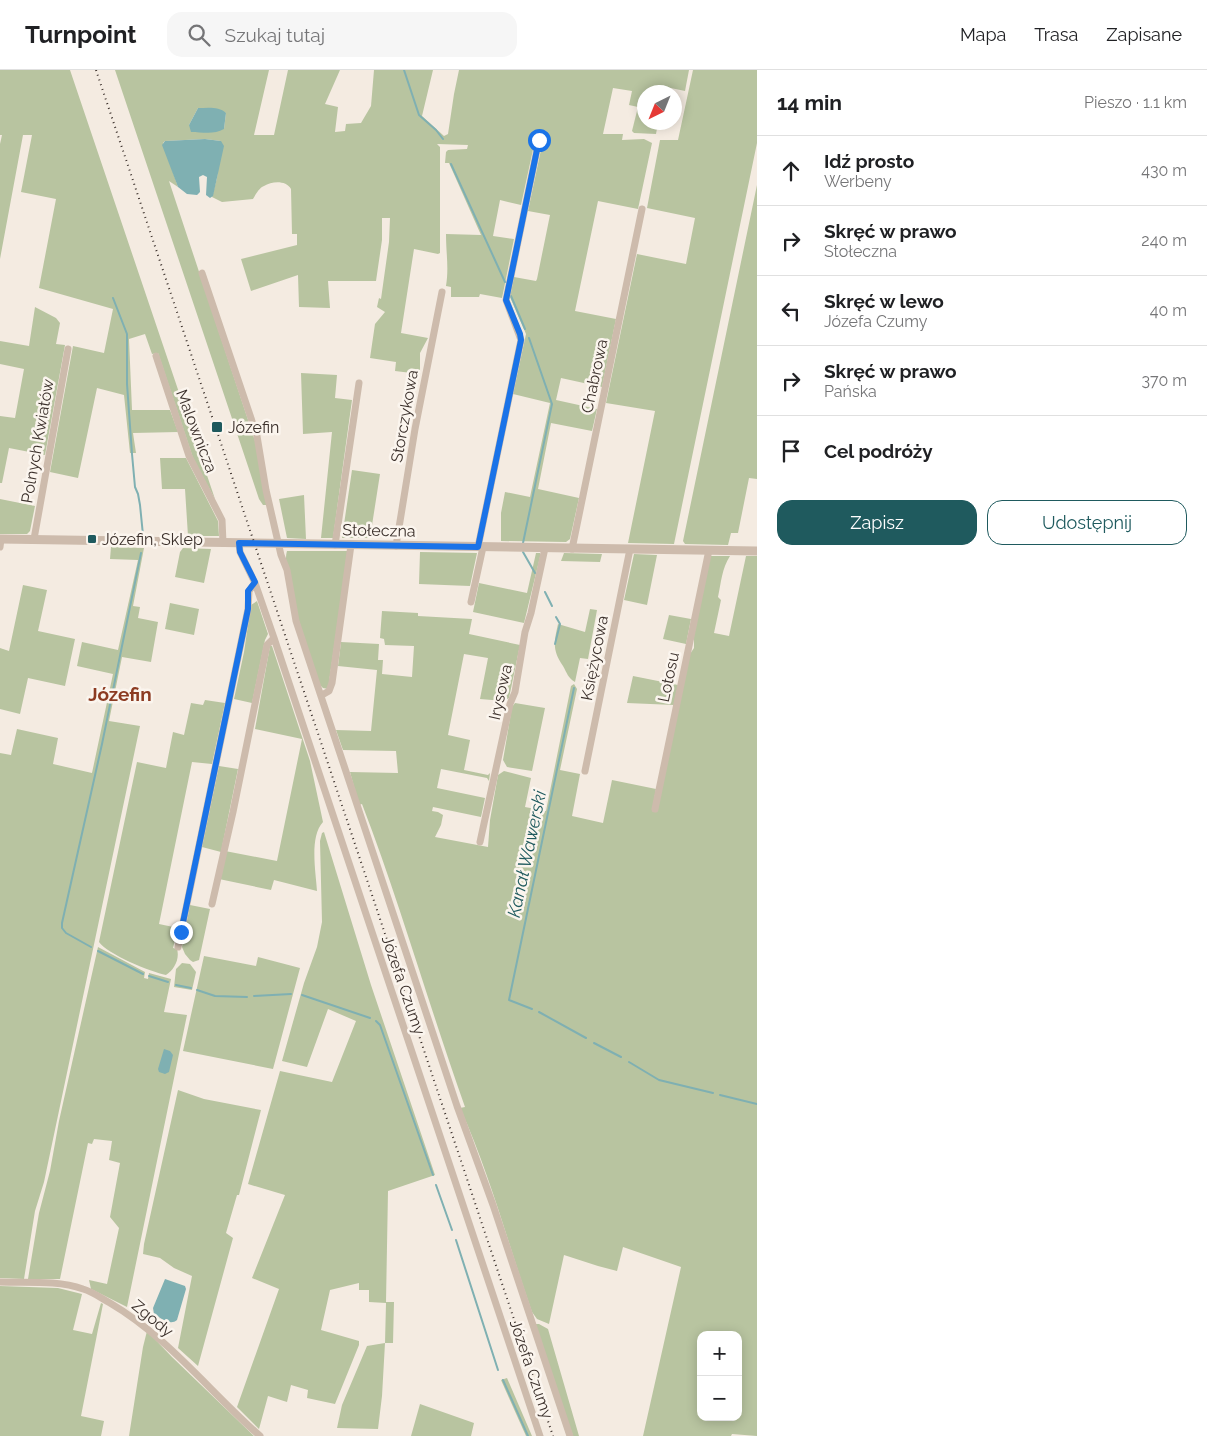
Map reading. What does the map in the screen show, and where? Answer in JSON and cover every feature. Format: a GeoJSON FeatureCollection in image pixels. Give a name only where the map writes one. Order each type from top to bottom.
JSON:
{"type":"FeatureCollection","features":[{"type":"Feature","properties":{"kind":"street"},"geometry":{"type":"LineString","coordinates":[[471,602],[521,340],[506,300],[539,140]]}},
{"type":"Feature","properties":{"kind":"street","name":"Chabrowa"},"geometry":{"type":"LineString","coordinates":[[572,548],[642,209]]}},
{"type":"Feature","properties":{"kind":"street"},"geometry":{"type":"LineString","coordinates":[[202,273],[257,436],[266,490],[287,570],[296,620],[457,1106],[493,1205],[570,1436]]}},
{"type":"Feature","properties":{"kind":"street","name":"Storczykowa"},"geometry":{"type":"LineString","coordinates":[[396,546],[415,429],[442,292]]}},
{"type":"Feature","properties":{"kind":"street","name":"Polnych Kwiatów"},"geometry":{"type":"LineString","coordinates":[[34,539],[68,349]]}},
{"type":"Feature","properties":{"kind":"street","name":"Malownicza"},"geometry":{"type":"LineString","coordinates":[[156,356],[189,456],[222,520],[223,543]]}},
{"type":"Feature","properties":{"kind":"street"},"geometry":{"type":"LineString","coordinates":[[336,545],[358,383]]}},
{"type":"Feature","properties":{"kind":"street","name":"Stołeczna"},"geometry":{"type":"LineString","coordinates":[[0,542],[34,539],[100,542],[179,541],[757,551]]}},
{"type":"Feature","properties":{"kind":"street","name":"Józefa Czumy"},"geometry":{"type":"LineString","coordinates":[[239,543],[240,552],[255,582],[274,638],[540,1436]]}},
{"type":"Feature","properties":{"kind":"street"},"geometry":{"type":"LineString","coordinates":[[322,695],[329,691],[332,683],[351,545]]}},
{"type":"Feature","properties":{"kind":"street","name":"Irysowa"},"geometry":{"type":"LineString","coordinates":[[480,842],[510,704],[515,692],[525,632],[545,548]]}},
{"type":"Feature","properties":{"kind":"street","name":"Księżycowa"},"geometry":{"type":"LineString","coordinates":[[585,771],[630,549]]}},
{"type":"Feature","properties":{"kind":"street","name":"Lotosu"},"geometry":{"type":"LineString","coordinates":[[655,809],[709,550]]}},
{"type":"Feature","properties":{"kind":"street"},"geometry":{"type":"LineString","coordinates":[[178,947],[248,609],[248,591],[255,582]]}},
{"type":"Feature","properties":{"kind":"street"},"geometry":{"type":"LineString","coordinates":[[212,904],[266,648],[269,641],[274,638]]}},
{"type":"Feature","properties":{"kind":"street","name":"Zgody"},"geometry":{"type":"LineString","coordinates":[[0,1282],[58,1284],[77,1287],[91,1292],[119,1308],[146,1326],[260,1436]]}},
{"type":"Feature","properties":{"kind":"green space"},"geometry":{"type":"Polygon","coordinates":[[[0,70],[70,70],[215,499],[194,461],[158,353],[152,354],[145,334],[129,339],[132,410],[170,410],[178,432],[133,433],[136,453],[130,453],[124,395],[97,388],[78,478],[50,472],[73,346],[104,353],[113,309],[39,288],[56,199],[21,192],[32,135],[23,135],[0,259],[0,144],[2,135],[0,135],[0,70]]]}},
{"type":"Feature","properties":{"kind":"green space"},"geometry":{"type":"Polygon","coordinates":[[[115,70],[269,70],[254,135],[274,135],[288,70],[340,70],[325,104],[338,107],[335,132],[345,131],[346,124],[361,123],[371,106],[374,70],[433,70],[422,116],[444,136],[448,134],[459,70],[689,70],[685,91],[682,90],[682,85],[637,85],[637,107],[629,105],[632,91],[613,88],[603,134],[623,134],[622,140],[644,139],[652,143],[638,209],[598,201],[575,311],[616,319],[602,387],[561,378],[556,400],[597,409],[592,431],[551,423],[538,489],[579,498],[570,539],[566,542],[501,541],[501,513],[505,492],[530,497],[550,403],[513,394],[526,334],[510,297],[514,277],[536,281],[537,279],[550,215],[528,211],[542,145],[548,139],[546,135],[535,134],[532,142],[534,145],[521,205],[500,200],[493,236],[514,239],[502,298],[480,294],[479,297],[451,297],[451,287],[446,286],[446,234],[481,235],[449,163],[445,163],[448,150],[467,149],[468,145],[437,144],[440,147],[440,253],[414,249],[401,333],[428,338],[420,353],[420,374],[395,371],[396,362],[370,358],[375,324],[385,312],[377,307],[379,298],[381,299],[389,242],[390,218],[382,218],[382,240],[376,281],[328,281],[330,308],[299,307],[298,275],[251,291],[241,259],[297,245],[297,234],[292,234],[291,189],[289,186],[279,182],[271,183],[261,188],[253,199],[222,202],[212,197],[217,178],[221,141],[205,139],[165,141],[163,143],[178,187],[169,181],[257,447],[268,505],[263,505],[259,499],[115,70]],[[198,108],[189,125],[224,129],[226,113],[198,108]]]}},
{"type":"Feature","properties":{"kind":"green space"},"geometry":{"type":"Polygon","coordinates":[[[693,70],[757,70],[757,143],[674,544],[628,543],[655,411],[606,403],[637,254],[686,264],[695,218],[647,208],[660,140],[678,140],[680,130],[682,130],[682,121],[693,70]]]}},
{"type":"Feature","properties":{"kind":"green space"},"geometry":{"type":"Polygon","coordinates":[[[637,111],[637,130],[657,130],[656,134],[634,133],[632,131],[637,111]]]}},
{"type":"Feature","properties":{"kind":"green space"},"geometry":{"type":"Polygon","coordinates":[[[757,185],[757,479],[749,478],[738,533],[731,533],[728,545],[685,544],[683,541],[757,185]]]}},
{"type":"Feature","properties":{"kind":"green space"},"geometry":{"type":"Polygon","coordinates":[[[35,307],[56,318],[60,323],[56,344],[65,345],[45,455],[9,448],[2,483],[0,483],[0,416],[15,418],[24,369],[0,364],[0,341],[29,346],[35,307]]]}},
{"type":"Feature","properties":{"kind":"green space"},"geometry":{"type":"Polygon","coordinates":[[[301,373],[337,375],[335,398],[352,400],[333,538],[321,538],[332,432],[303,434],[301,373]]]}},
{"type":"Feature","properties":{"kind":"green space"},"geometry":{"type":"Polygon","coordinates":[[[160,458],[186,458],[218,521],[219,536],[188,536],[185,489],[162,489],[160,458]]]}},
{"type":"Feature","properties":{"kind":"green space"},"geometry":{"type":"Polygon","coordinates":[[[352,470],[380,474],[370,538],[342,538],[352,470]]]}},
{"type":"Feature","properties":{"kind":"green space"},"geometry":{"type":"Polygon","coordinates":[[[304,495],[306,539],[287,538],[279,499],[304,495]]]}},
{"type":"Feature","properties":{"kind":"green space"},"geometry":{"type":"Polygon","coordinates":[[[0,499],[35,506],[30,531],[27,534],[0,534],[0,499]]]}},
{"type":"Feature","properties":{"kind":"green space"},"geometry":{"type":"Polygon","coordinates":[[[111,547],[144,548],[133,606],[140,607],[138,618],[158,622],[151,662],[122,657],[109,721],[140,726],[44,1182],[35,1211],[24,1279],[0,1278],[0,753],[11,755],[17,729],[58,738],[53,764],[92,773],[113,674],[77,666],[82,642],[118,650],[138,560],[110,559],[111,547]]]}},
{"type":"Feature","properties":{"kind":"green space"},"geometry":{"type":"Polygon","coordinates":[[[183,548],[211,549],[204,583],[175,577],[180,552],[183,548]]]}},
{"type":"Feature","properties":{"kind":"green space"},"geometry":{"type":"Polygon","coordinates":[[[287,551],[348,551],[328,689],[320,685],[304,638],[288,577],[287,551]]]}},
{"type":"Feature","properties":{"kind":"green space"},"geometry":{"type":"Polygon","coordinates":[[[420,552],[477,553],[470,586],[419,584],[420,552]]]}},
{"type":"Feature","properties":{"kind":"green space"},"geometry":{"type":"Polygon","coordinates":[[[536,553],[540,553],[540,557],[524,623],[473,612],[479,583],[527,593],[536,553]]]}},
{"type":"Feature","properties":{"kind":"green space"},"geometry":{"type":"Polygon","coordinates":[[[564,553],[602,554],[600,562],[561,561],[564,553]]]}},
{"type":"Feature","properties":{"kind":"green space"},"geometry":{"type":"Polygon","coordinates":[[[634,554],[657,555],[647,605],[624,600],[634,554]]]}},
{"type":"Feature","properties":{"kind":"green space"},"geometry":{"type":"Polygon","coordinates":[[[710,556],[730,556],[721,581],[718,597],[721,600],[714,633],[729,636],[746,556],[757,556],[757,1436],[732,1434],[731,1436],[643,1436],[681,1267],[623,1247],[617,1271],[564,1255],[549,1324],[537,1319],[532,1312],[490,1184],[460,1108],[465,1107],[389,879],[362,804],[359,805],[350,772],[398,773],[396,751],[343,750],[336,730],[371,731],[377,670],[338,666],[341,642],[379,644],[378,660],[383,660],[382,674],[412,677],[414,646],[385,645],[384,639],[380,638],[382,611],[418,613],[418,616],[472,619],[469,634],[520,645],[509,698],[504,701],[480,699],[488,658],[464,654],[448,735],[470,740],[464,770],[488,775],[490,773],[489,781],[487,778],[441,769],[437,788],[485,798],[481,817],[433,807],[432,811],[443,815],[441,825],[435,837],[488,847],[490,820],[498,775],[504,771],[531,778],[525,807],[546,811],[571,686],[574,684],[577,689],[560,770],[580,774],[572,816],[603,823],[612,780],[656,789],[652,811],[657,812],[690,654],[694,648],[694,634],[710,556]]]}},
{"type":"Feature","properties":{"kind":"green space"},"geometry":{"type":"Polygon","coordinates":[[[23,585],[47,590],[38,631],[75,639],[65,686],[28,678],[20,714],[0,709],[0,648],[9,651],[23,585]]]}},
{"type":"Feature","properties":{"kind":"green space"},"geometry":{"type":"Polygon","coordinates":[[[257,601],[268,634],[265,640],[252,703],[234,699],[251,605],[257,601]]]}},
{"type":"Feature","properties":{"kind":"green space"},"geometry":{"type":"Polygon","coordinates":[[[170,603],[199,609],[194,635],[165,629],[170,603]]]}},
{"type":"Feature","properties":{"kind":"green space"},"geometry":{"type":"Polygon","coordinates":[[[590,609],[597,610],[588,659],[580,658],[575,682],[568,675],[557,655],[555,641],[558,624],[585,632],[590,609]]]}},
{"type":"Feature","properties":{"kind":"green space"},"geometry":{"type":"Polygon","coordinates":[[[669,615],[691,619],[686,644],[663,639],[669,615]]]}},
{"type":"Feature","properties":{"kind":"green space"},"geometry":{"type":"Polygon","coordinates":[[[270,646],[272,646],[310,761],[323,822],[316,837],[315,846],[317,891],[274,880],[271,890],[219,879],[225,851],[277,861],[302,739],[255,729],[270,646]]]}},
{"type":"Feature","properties":{"kind":"green space"},"geometry":{"type":"Polygon","coordinates":[[[633,676],[678,685],[674,705],[627,703],[633,676]]]}},
{"type":"Feature","properties":{"kind":"green space"},"geometry":{"type":"Polygon","coordinates":[[[205,700],[225,703],[212,764],[192,762],[159,924],[178,928],[173,948],[177,949],[177,960],[174,967],[166,975],[120,957],[99,942],[137,762],[166,768],[173,732],[184,735],[191,703],[203,705],[205,700]]]}},
{"type":"Feature","properties":{"kind":"green space"},"geometry":{"type":"Polygon","coordinates":[[[515,703],[545,708],[532,771],[507,767],[503,760],[512,707],[515,703]]]}},
{"type":"Feature","properties":{"kind":"green space"},"geometry":{"type":"Polygon","coordinates":[[[219,766],[238,769],[221,852],[202,847],[219,766]]]}},
{"type":"Feature","properties":{"kind":"green space"},"geometry":{"type":"Polygon","coordinates":[[[324,832],[371,985],[435,1175],[388,1191],[386,1302],[394,1302],[393,1343],[385,1343],[386,1303],[369,1302],[369,1290],[359,1290],[359,1283],[330,1290],[321,1330],[359,1341],[335,1404],[307,1398],[308,1390],[291,1385],[287,1402],[268,1396],[259,1429],[237,1407],[279,1289],[252,1278],[285,1195],[248,1184],[280,1071],[332,1082],[356,1021],[328,1009],[307,1067],[282,1061],[304,983],[317,947],[322,922],[320,841],[324,832]]]}},
{"type":"Feature","properties":{"kind":"green space"},"geometry":{"type":"Polygon","coordinates":[[[190,905],[210,909],[199,960],[193,962],[185,954],[182,947],[190,905]]]}},
{"type":"Feature","properties":{"kind":"green space"},"geometry":{"type":"Polygon","coordinates":[[[98,947],[145,972],[144,978],[148,979],[149,973],[171,979],[164,1012],[187,1015],[127,1307],[91,1289],[89,1280],[107,1284],[119,1228],[110,1217],[120,1163],[109,1160],[112,1141],[94,1139],[92,1144],[88,1143],[60,1279],[28,1279],[39,1213],[50,1171],[59,1121],[98,947]]]}},
{"type":"Feature","properties":{"kind":"green space"},"geometry":{"type":"Polygon","coordinates":[[[204,956],[256,966],[258,957],[300,968],[273,1069],[183,1051],[204,956]]]}},
{"type":"Feature","properties":{"kind":"green space"},"geometry":{"type":"Polygon","coordinates":[[[182,963],[190,964],[196,972],[192,990],[174,987],[176,969],[182,963]]]}},
{"type":"Feature","properties":{"kind":"green space"},"geometry":{"type":"Polygon","coordinates":[[[178,1090],[204,1099],[261,1110],[239,1195],[237,1195],[226,1233],[233,1238],[198,1366],[178,1348],[192,1276],[174,1268],[160,1258],[143,1254],[178,1090]]]}},
{"type":"Feature","properties":{"kind":"green space"},"geometry":{"type":"Polygon","coordinates":[[[0,1286],[58,1288],[82,1294],[73,1330],[92,1334],[101,1303],[103,1304],[81,1416],[104,1421],[101,1436],[0,1436],[0,1286]]]}},
{"type":"Feature","properties":{"kind":"green space"},"geometry":{"type":"Polygon","coordinates":[[[534,1324],[539,1324],[548,1329],[579,1436],[573,1436],[534,1324]]]}},
{"type":"Feature","properties":{"kind":"green space"},"geometry":{"type":"Polygon","coordinates":[[[147,1331],[172,1357],[254,1436],[129,1436],[147,1331]]]}},
{"type":"Feature","properties":{"kind":"green space"},"geometry":{"type":"Polygon","coordinates":[[[385,1343],[378,1429],[337,1428],[342,1405],[367,1346],[385,1343]]]}},
{"type":"Feature","properties":{"kind":"green space"},"geometry":{"type":"Polygon","coordinates":[[[507,1378],[532,1436],[526,1436],[501,1380],[507,1378]]]}},
{"type":"Feature","properties":{"kind":"green space"},"geometry":{"type":"Polygon","coordinates":[[[420,1404],[474,1423],[471,1436],[411,1436],[420,1404]]]}},
{"type":"Feature","properties":{"kind":"water"},"geometry":{"type":"Polygon","coordinates":[[[198,108],[216,108],[226,113],[224,129],[212,133],[191,132],[189,125],[198,108]]]}},
{"type":"Feature","properties":{"kind":"water"},"geometry":{"type":"Polygon","coordinates":[[[205,139],[221,141],[224,146],[213,196],[210,198],[206,195],[207,177],[203,175],[199,177],[200,192],[197,195],[187,194],[178,187],[162,145],[165,141],[205,139]]]}},
{"type":"Feature","properties":{"kind":"water"},"geometry":{"type":"Polygon","coordinates":[[[164,1049],[170,1051],[173,1055],[169,1072],[165,1074],[159,1072],[158,1069],[164,1049]]]}},
{"type":"Feature","properties":{"kind":"water"},"geometry":{"type":"Polygon","coordinates":[[[165,1279],[185,1286],[186,1289],[177,1320],[174,1322],[166,1321],[154,1314],[153,1308],[165,1279]]]}},
{"type":"Feature","properties":{"kind":"waterway","name":"Kanał Wawerski"},"geometry":{"type":"LineString","coordinates":[[404,70],[419,115],[443,139]]}},
{"type":"Feature","properties":{"kind":"waterway","name":"Kanał Wawerski"},"geometry":{"type":"LineString","coordinates":[[451,164],[505,282]]}},
{"type":"Feature","properties":{"kind":"waterway","name":"Kanał Wawerski"},"geometry":{"type":"LineString","coordinates":[[511,296],[525,329]]}},
{"type":"Feature","properties":{"kind":"waterway"},"geometry":{"type":"LineString","coordinates":[[113,298],[127,334],[127,384],[132,454],[143,535]]}},
{"type":"Feature","properties":{"kind":"waterway","name":"Kanał Wawerski"},"geometry":{"type":"LineString","coordinates":[[523,543],[552,404],[529,338]]}},
{"type":"Feature","properties":{"kind":"waterway","name":"Kanał Wawerski"},"geometry":{"type":"LineString","coordinates":[[523,552],[535,573]]}},
{"type":"Feature","properties":{"kind":"waterway"},"geometry":{"type":"LineString","coordinates":[[91,947],[66,933],[62,928],[62,923],[102,744],[141,553]]}},
{"type":"Feature","properties":{"kind":"waterway","name":"Kanał Wawerski"},"geometry":{"type":"LineString","coordinates":[[545,592],[552,606]]}},
{"type":"Feature","properties":{"kind":"waterway","name":"Kanał Wawerski"},"geometry":{"type":"LineString","coordinates":[[555,644],[560,624],[556,617]]}},
{"type":"Feature","properties":{"kind":"waterway","name":"Kanał Wawerski"},"geometry":{"type":"LineString","coordinates":[[532,1009],[509,1000],[574,688]]}},
{"type":"Feature","properties":{"kind":"waterway"},"geometry":{"type":"LineString","coordinates":[[98,951],[143,974]]}},
{"type":"Feature","properties":{"kind":"waterway"},"geometry":{"type":"LineString","coordinates":[[149,976],[168,982]]}},
{"type":"Feature","properties":{"kind":"waterway"},"geometry":{"type":"LineString","coordinates":[[176,985],[191,988]]}},
{"type":"Feature","properties":{"kind":"waterway"},"geometry":{"type":"LineString","coordinates":[[197,990],[215,996],[247,997]]}},
{"type":"Feature","properties":{"kind":"waterway"},"geometry":{"type":"LineString","coordinates":[[254,996],[291,994]]}},
{"type":"Feature","properties":{"kind":"waterway"},"geometry":{"type":"LineString","coordinates":[[302,995],[370,1018]]}},
{"type":"Feature","properties":{"kind":"waterway","name":"Kanał Wawerski"},"geometry":{"type":"LineString","coordinates":[[539,1012],[586,1038]]}},
{"type":"Feature","properties":{"kind":"waterway"},"geometry":{"type":"LineString","coordinates":[[376,1021],[380,1025],[433,1175]]}},
{"type":"Feature","properties":{"kind":"waterway","name":"Kanał Wawerski"},"geometry":{"type":"LineString","coordinates":[[594,1043],[621,1057]]}},
{"type":"Feature","properties":{"kind":"waterway","name":"Kanał Wawerski"},"geometry":{"type":"LineString","coordinates":[[629,1062],[659,1080],[713,1093]]}},
{"type":"Feature","properties":{"kind":"waterway","name":"Kanał Wawerski"},"geometry":{"type":"LineString","coordinates":[[720,1095],[757,1104]]}},
{"type":"Feature","properties":{"kind":"waterway"},"geometry":{"type":"LineString","coordinates":[[436,1185],[452,1230]]}},
{"type":"Feature","properties":{"kind":"waterway"},"geometry":{"type":"LineString","coordinates":[[456,1240],[498,1370]]}},
{"type":"Feature","properties":{"kind":"waterway"},"geometry":{"type":"LineString","coordinates":[[503,1380],[528,1436]]}},
{"type":"Feature","properties":{"kind":"railway"},"geometry":{"type":"LineString","coordinates":[[96,70],[553,1436]]}},
{"type":"Feature","properties":{"kind":"place","name":"Józefin"},"geometry":{"type":"Point","coordinates":[217,427]}},
{"type":"Feature","properties":{"kind":"place","name":"Józefin, Sklep"},"geometry":{"type":"Point","coordinates":[92,539]}},
{"type":"Feature","properties":{"kind":"district","name":"Józefin"},"geometry":{"type":"Point","coordinates":[120,694]}},
{"type":"Feature","properties":{"kind":"route"},"geometry":{"type":"LineString","coordinates":[[181,932],[248,609],[248,591],[255,582],[240,552],[239,543],[478,547],[521,340],[506,300],[539,140]]}}]}
